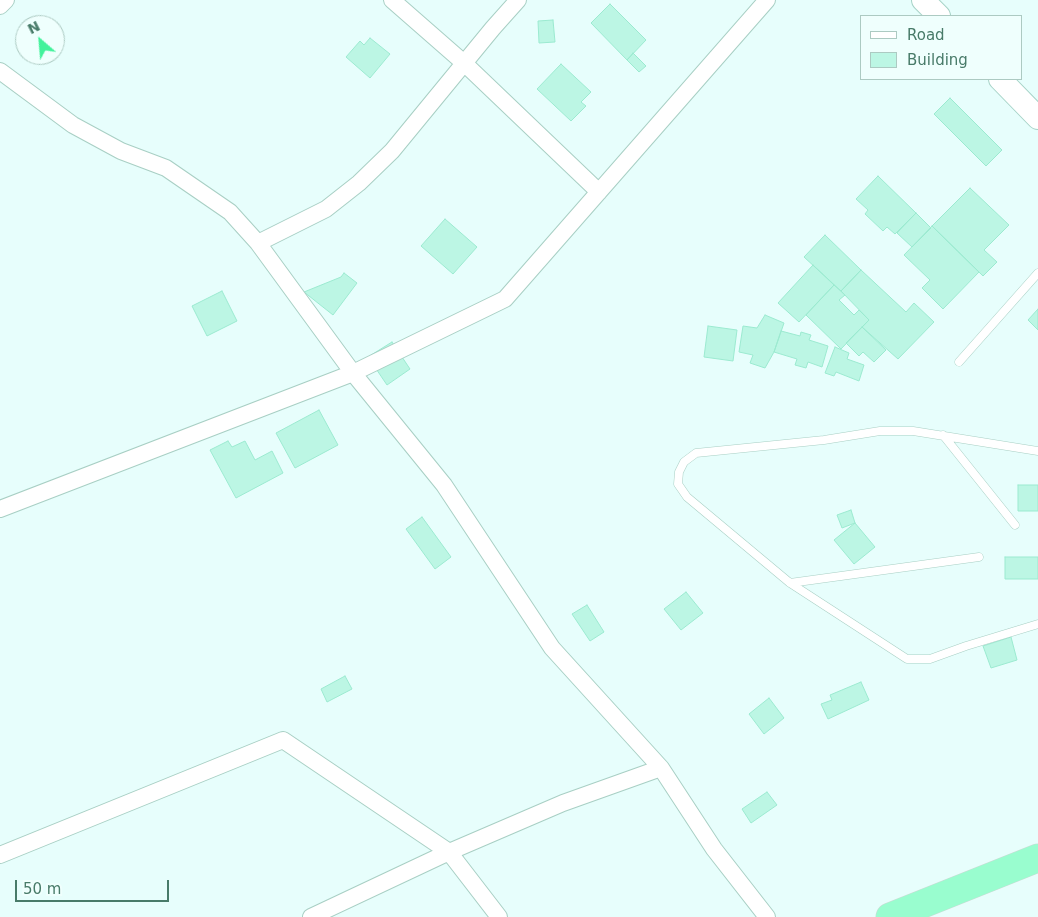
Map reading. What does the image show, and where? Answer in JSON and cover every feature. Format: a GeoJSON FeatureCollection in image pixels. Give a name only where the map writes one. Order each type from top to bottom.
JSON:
{"type":"FeatureCollection","features":[{"type":"Feature","properties":{"kind":"highway"},"geometry":{"type":"LineString","coordinates":[[900,915],[1038,858]]}},
{"type":"Feature","properties":{"kind":"street"},"geometry":{"type":"LineString","coordinates":[[0,6],[6,0]]}},
{"type":"Feature","properties":{"kind":"street"},"geometry":{"type":"LineString","coordinates":[[392,0],[464,63],[599,192]]}},
{"type":"Feature","properties":{"kind":"street"},"geometry":{"type":"LineString","coordinates":[[258,243],[326,210],[359,183],[392,151],[492,28],[518,0]]}},
{"type":"Feature","properties":{"kind":"street"},"geometry":{"type":"LineString","coordinates":[[0,509],[353,373],[505,299],[767,0]]}},
{"type":"Feature","properties":{"kind":"street"},"geometry":{"type":"LineString","coordinates":[[923,0],[938,15]]}},
{"type":"Feature","properties":{"kind":"street"},"geometry":{"type":"LineString","coordinates":[[0,71],[74,125],[121,150],[166,168],[230,212],[258,243],[353,373],[444,485],[552,648],[661,768],[714,849],[767,917]]}},
{"type":"Feature","properties":{"kind":"street"},"geometry":{"type":"LineString","coordinates":[[1001,80],[1038,118]]}},
{"type":"Feature","properties":{"kind":"street"},"geometry":{"type":"LineString","coordinates":[[0,855],[283,740],[450,852],[499,917]]}},
{"type":"Feature","properties":{"kind":"street"},"geometry":{"type":"LineString","coordinates":[[311,917],[450,852],[563,803],[661,768]]}},
{"type":"Feature","properties":{"kind":"lane"},"geometry":{"type":"LineString","coordinates":[[960,362],[1038,273]]}},
{"type":"Feature","properties":{"kind":"lane"},"geometry":{"type":"LineString","coordinates":[[1038,451],[913,431],[880,431],[824,440],[696,453],[684,462],[679,472],[678,484],[687,497],[790,583],[907,659],[930,659],[1038,624]]}},
{"type":"Feature","properties":{"kind":"lane"},"geometry":{"type":"LineString","coordinates":[[943,435],[1014,525]]}},
{"type":"Feature","properties":{"kind":"lane"},"geometry":{"type":"LineString","coordinates":[[790,583],[979,557]]}},
{"type":"Feature","properties":{"kind":"building"},"geometry":{"type":"Polygon","coordinates":[[[610,4],[646,40],[627,60],[591,23],[610,4]]]}},
{"type":"Feature","properties":{"kind":"building"},"geometry":{"type":"Polygon","coordinates":[[[553,20],[555,42],[539,43],[538,21],[553,20]]]}},
{"type":"Feature","properties":{"kind":"building"},"geometry":{"type":"Polygon","coordinates":[[[370,38],[390,54],[370,78],[346,57],[360,41],[364,45],[370,38]]]}},
{"type":"Feature","properties":{"kind":"building"},"geometry":{"type":"Polygon","coordinates":[[[633,53],[646,66],[639,72],[627,60],[633,53]]]}},
{"type":"Feature","properties":{"kind":"building"},"geometry":{"type":"Polygon","coordinates":[[[561,64],[591,92],[581,102],[586,106],[571,121],[537,89],[561,64]]]}},
{"type":"Feature","properties":{"kind":"building"},"geometry":{"type":"Polygon","coordinates":[[[950,98],[1002,150],[986,166],[934,114],[950,98]]]}},
{"type":"Feature","properties":{"kind":"building"},"geometry":{"type":"Polygon","coordinates":[[[878,176],[916,213],[895,234],[887,227],[883,231],[865,214],[868,210],[856,199],[878,176]]]}},
{"type":"Feature","properties":{"kind":"building"},"geometry":{"type":"Polygon","coordinates":[[[970,188],[1009,225],[984,250],[997,262],[983,276],[932,226],[970,188]]]}},
{"type":"Feature","properties":{"kind":"building"},"geometry":{"type":"Polygon","coordinates":[[[916,213],[931,228],[912,247],[897,233],[916,213]]]}},
{"type":"Feature","properties":{"kind":"building"},"geometry":{"type":"Polygon","coordinates":[[[445,219],[477,247],[453,274],[421,246],[445,219]]]}},
{"type":"Feature","properties":{"kind":"building"},"geometry":{"type":"Polygon","coordinates":[[[932,226],[979,272],[943,309],[922,288],[930,280],[904,255],[932,226]]]}},
{"type":"Feature","properties":{"kind":"building"},"geometry":{"type":"Polygon","coordinates":[[[825,235],[861,270],[841,291],[804,257],[825,235]]]}},
{"type":"Feature","properties":{"kind":"building"},"geometry":{"type":"Polygon","coordinates":[[[813,265],[834,285],[799,322],[778,303],[813,265]]]}},
{"type":"Feature","properties":{"kind":"building"},"geometry":{"type":"Polygon","coordinates":[[[861,270],[906,312],[914,303],[934,322],[898,359],[862,327],[869,320],[841,291],[861,270]]]}},
{"type":"Feature","properties":{"kind":"building"},"geometry":{"type":"Polygon","coordinates":[[[344,273],[357,283],[333,315],[304,292],[341,277],[344,273]]]}},
{"type":"Feature","properties":{"kind":"building"},"geometry":{"type":"Polygon","coordinates":[[[834,285],[845,295],[839,300],[854,315],[859,310],[869,320],[841,349],[806,315],[834,285]]]}},
{"type":"Feature","properties":{"kind":"building"},"geometry":{"type":"Polygon","coordinates":[[[222,291],[237,321],[207,336],[192,306],[222,291]]]}},
{"type":"Feature","properties":{"kind":"building"},"geometry":{"type":"Polygon","coordinates":[[[1038,309],[1038,330],[1028,320],[1038,309]]]}},
{"type":"Feature","properties":{"kind":"building"},"geometry":{"type":"Polygon","coordinates":[[[765,315],[784,323],[774,352],[765,368],[750,363],[753,355],[739,352],[743,326],[757,328],[765,315]]]}},
{"type":"Feature","properties":{"kind":"building"},"geometry":{"type":"Polygon","coordinates":[[[708,326],[737,330],[733,361],[704,357],[708,326]]]}},
{"type":"Feature","properties":{"kind":"building"},"geometry":{"type":"Polygon","coordinates":[[[862,327],[886,350],[874,362],[863,352],[859,356],[846,343],[862,327]]]}},
{"type":"Feature","properties":{"kind":"building"},"geometry":{"type":"Polygon","coordinates":[[[781,331],[800,336],[801,332],[811,335],[809,340],[828,346],[822,367],[808,362],[806,368],[795,365],[797,359],[774,352],[781,331]]]}},
{"type":"Feature","properties":{"kind":"building"},"geometry":{"type":"Polygon","coordinates":[[[392,342],[410,369],[387,385],[368,357],[392,342]]]}},
{"type":"Feature","properties":{"kind":"building"},"geometry":{"type":"Polygon","coordinates":[[[835,347],[849,353],[847,359],[864,365],[859,381],[836,372],[834,376],[825,373],[835,347]]]}},
{"type":"Feature","properties":{"kind":"building"},"geometry":{"type":"Polygon","coordinates":[[[319,410],[338,445],[295,468],[276,433],[319,410]]]}},
{"type":"Feature","properties":{"kind":"building"},"geometry":{"type":"Polygon","coordinates":[[[228,441],[232,447],[245,441],[255,460],[272,451],[283,473],[236,498],[210,450],[228,441]]]}},
{"type":"Feature","properties":{"kind":"building"},"geometry":{"type":"Polygon","coordinates":[[[1018,485],[1038,485],[1038,511],[1018,511],[1018,485]]]}},
{"type":"Feature","properties":{"kind":"building"},"geometry":{"type":"Polygon","coordinates":[[[851,510],[855,523],[842,528],[837,515],[851,510]]]}},
{"type":"Feature","properties":{"kind":"building"},"geometry":{"type":"Polygon","coordinates":[[[422,517],[451,557],[435,569],[406,529],[422,517]]]}},
{"type":"Feature","properties":{"kind":"building"},"geometry":{"type":"Polygon","coordinates":[[[855,523],[875,547],[854,564],[834,540],[855,523]]]}},
{"type":"Feature","properties":{"kind":"building"},"geometry":{"type":"Polygon","coordinates":[[[1005,557],[1038,557],[1038,579],[1005,579],[1005,557]]]}},
{"type":"Feature","properties":{"kind":"building"},"geometry":{"type":"Polygon","coordinates":[[[686,592],[703,613],[681,630],[664,609],[686,592]]]}},
{"type":"Feature","properties":{"kind":"building"},"geometry":{"type":"Polygon","coordinates":[[[587,605],[604,632],[590,641],[572,614],[587,605]]]}},
{"type":"Feature","properties":{"kind":"building"},"geometry":{"type":"Polygon","coordinates":[[[1011,637],[1017,660],[991,668],[983,646],[1011,637]]]}},
{"type":"Feature","properties":{"kind":"building"},"geometry":{"type":"Polygon","coordinates":[[[345,676],[352,689],[327,702],[321,689],[345,676]]]}},
{"type":"Feature","properties":{"kind":"building"},"geometry":{"type":"Polygon","coordinates":[[[861,682],[869,700],[828,719],[821,704],[832,700],[830,695],[861,682]]]}},
{"type":"Feature","properties":{"kind":"building"},"geometry":{"type":"Polygon","coordinates":[[[769,698],[784,718],[764,734],[749,714],[769,698]]]}},
{"type":"Feature","properties":{"kind":"building"},"geometry":{"type":"Polygon","coordinates":[[[767,792],[777,805],[751,823],[742,809],[767,792]]]}}]}
